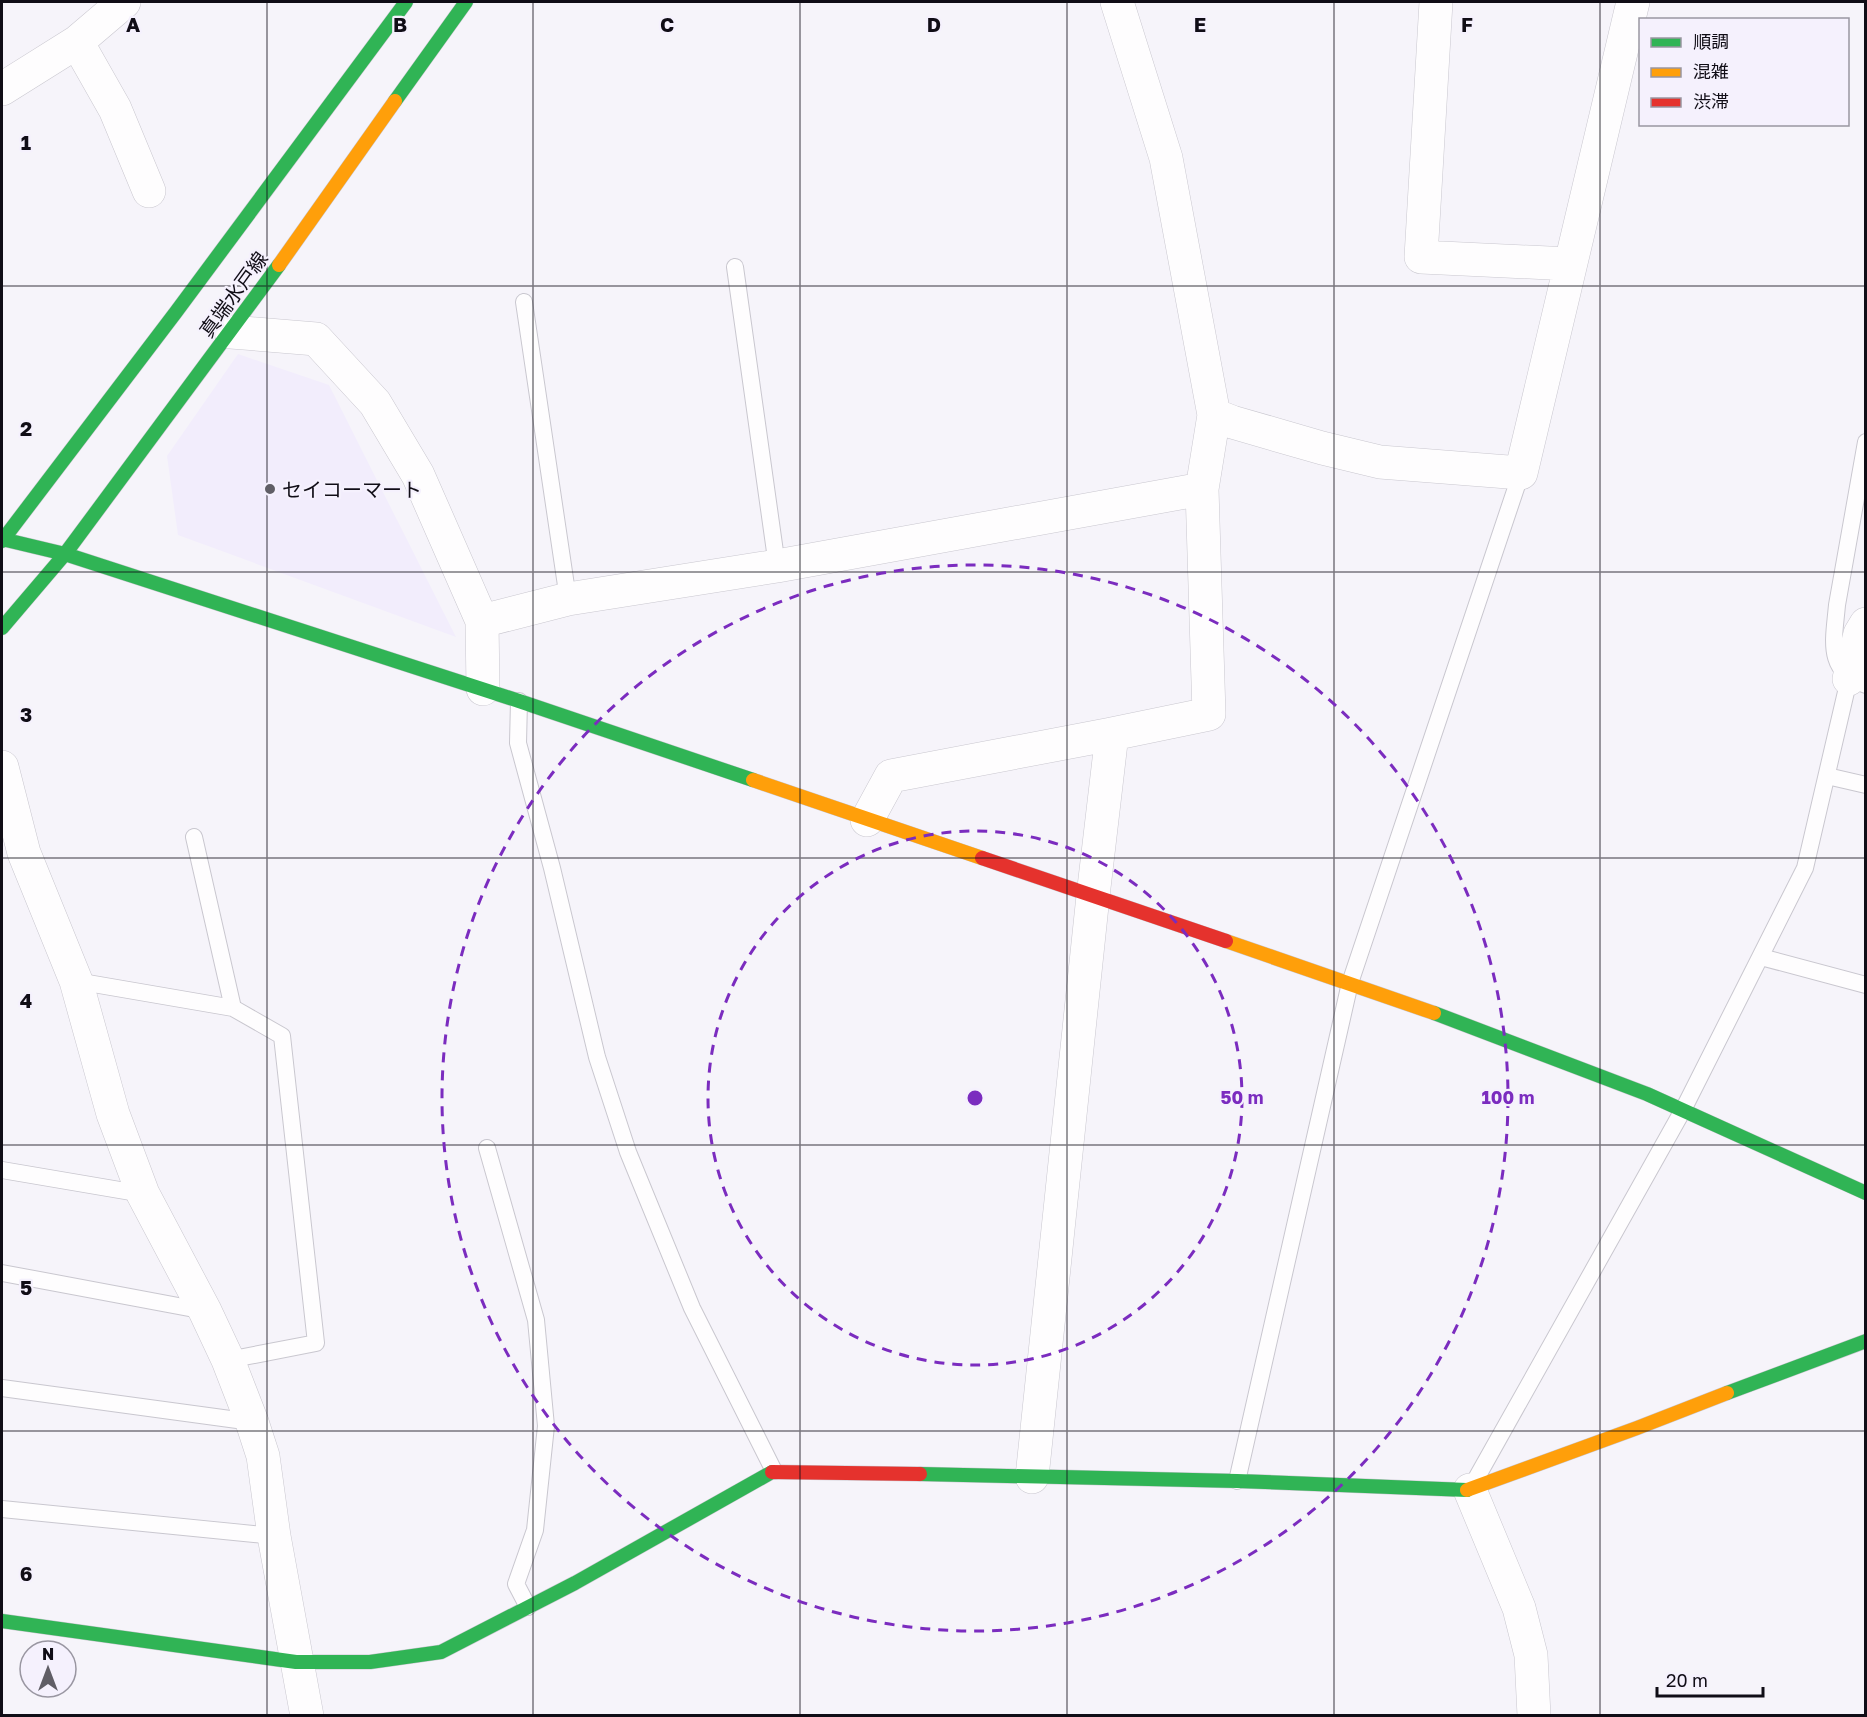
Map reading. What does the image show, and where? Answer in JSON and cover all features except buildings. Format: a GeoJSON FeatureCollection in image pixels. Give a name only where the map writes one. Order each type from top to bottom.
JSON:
{"type":"FeatureCollection","features":[{"type":"Feature","properties":{"kind":"street"},"geometry":{"type":"LineString","coordinates":[[2,89],[77,42],[124,2]]}},
{"type":"Feature","properties":{"kind":"street","name":"真端水戸線"},"geometry":{"type":"LineString","coordinates":[[406,2],[176,312],[2,540],[65,554],[231,332],[466,2]]}},
{"type":"Feature","properties":{"kind":"street"},"geometry":{"type":"LineString","coordinates":[[867,820],[891,776],[1209,714],[1202,489],[1214,415],[1166,158],[1118,2]]}},
{"type":"Feature","properties":{"kind":"street"},"geometry":{"type":"LineString","coordinates":[[1436,2],[1421,257],[1570,264]]}},
{"type":"Feature","properties":{"kind":"street"},"geometry":{"type":"LineString","coordinates":[[1214,415],[1310,445],[1380,462],[1521,473],[1634,2]]}},
{"type":"Feature","properties":{"kind":"street"},"geometry":{"type":"LineString","coordinates":[[77,42],[115,109],[149,191]]}},
{"type":"Feature","properties":{"kind":"street"},"geometry":{"type":"LineString","coordinates":[[231,332],[316,339],[375,403],[418,475],[482,621],[483,689]]}},
{"type":"Feature","properties":{"kind":"street"},"geometry":{"type":"LineString","coordinates":[[482,621],[568,599],[777,566],[1202,489]]}},
{"type":"Feature","properties":{"kind":"street"},"geometry":{"type":"LineString","coordinates":[[2,628],[65,554],[519,700],[1350,983],[1498,1036],[1647,1094],[1866,1193]]}},
{"type":"Feature","properties":{"kind":"street"},"geometry":{"type":"LineString","coordinates":[[1857,682],[1860,634],[1866,624]]}},
{"type":"Feature","properties":{"kind":"street"},"geometry":{"type":"LineString","coordinates":[[1032,1477],[1112,734]]}},
{"type":"Feature","properties":{"kind":"street"},"geometry":{"type":"LineString","coordinates":[[2,767],[24,853],[76,981],[113,1114],[143,1194],[205,1311],[228,1360],[263,1456],[274,1536],[307,1716]]}},
{"type":"Feature","properties":{"kind":"street"},"geometry":{"type":"LineString","coordinates":[[2,1621],[296,1662],[370,1662],[441,1652],[575,1583],[774,1471],[1237,1481],[1470,1490],[1866,1341]]}},
{"type":"Feature","properties":{"kind":"street"},"geometry":{"type":"LineString","coordinates":[[1470,1490],[1519,1608],[1531,1655],[1534,1716]]}},
{"type":"Feature","properties":{"kind":"lane"},"geometry":{"type":"LineString","coordinates":[[735,267],[777,566]]}},
{"type":"Feature","properties":{"kind":"lane"},"geometry":{"type":"LineString","coordinates":[[524,302],[568,599]]}},
{"type":"Feature","properties":{"kind":"lane"},"geometry":{"type":"LineString","coordinates":[[1470,1490],[1683,1110],[1805,868],[1827,776],[1857,682],[1835,660],[1837,605],[1866,442]]}},
{"type":"Feature","properties":{"kind":"lane"},"geometry":{"type":"LineString","coordinates":[[1237,1481],[1350,983],[1521,473]]}},
{"type":"Feature","properties":{"kind":"lane"},"geometry":{"type":"LineString","coordinates":[[519,700],[518,743],[552,868],[600,1068],[628,1152],[692,1308],[774,1471]]}},
{"type":"Feature","properties":{"kind":"lane"},"geometry":{"type":"LineString","coordinates":[[1827,776],[1866,785]]}},
{"type":"Feature","properties":{"kind":"lane"},"geometry":{"type":"LineString","coordinates":[[194,837],[234,1008]]}},
{"type":"Feature","properties":{"kind":"lane"},"geometry":{"type":"LineString","coordinates":[[1761,957],[1866,986]]}},
{"type":"Feature","properties":{"kind":"lane"},"geometry":{"type":"LineString","coordinates":[[76,981],[234,1008],[282,1036],[316,1343],[228,1360]]}},
{"type":"Feature","properties":{"kind":"lane"},"geometry":{"type":"LineString","coordinates":[[487,1148],[536,1320],[546,1426],[535,1530],[516,1584],[528,1607]]}},
{"type":"Feature","properties":{"kind":"lane"},"geometry":{"type":"LineString","coordinates":[[2,1170],[143,1194]]}},
{"type":"Feature","properties":{"kind":"lane"},"geometry":{"type":"LineString","coordinates":[[2,1273],[205,1311]]}},
{"type":"Feature","properties":{"kind":"lane"},"geometry":{"type":"LineString","coordinates":[[2,1388],[252,1422]]}},
{"type":"Feature","properties":{"kind":"lane"},"geometry":{"type":"LineString","coordinates":[[2,1509],[274,1536]]}},
{"type":"Feature","properties":{"kind":"shaded area"},"geometry":{"type":"Polygon","coordinates":[[[238,354],[329,385],[456,637],[178,535],[167,456],[238,354]]]}},
{"type":"Feature","properties":{"kind":"traffic: fast"},"geometry":{"type":"LineString","coordinates":[[2,541],[176,312],[406,2]]}},
{"type":"Feature","properties":{"kind":"traffic: fast"},"geometry":{"type":"LineString","coordinates":[[395,101],[466,2]]}},
{"type":"Feature","properties":{"kind":"traffic: fast"},"geometry":{"type":"LineString","coordinates":[[2,628],[65,554],[279,265]]}},
{"type":"Feature","properties":{"kind":"traffic: fast"},"geometry":{"type":"LineString","coordinates":[[2,539],[65,554],[519,701],[753,780]]}},
{"type":"Feature","properties":{"kind":"traffic: fast"},"geometry":{"type":"LineString","coordinates":[[1434,1013],[1647,1094],[1866,1193]]}},
{"type":"Feature","properties":{"kind":"traffic: fast"},"geometry":{"type":"LineString","coordinates":[[1727,1393],[1866,1341]]}},
{"type":"Feature","properties":{"kind":"traffic: fast"},"geometry":{"type":"LineString","coordinates":[[2,1621],[296,1662],[370,1662],[441,1652],[575,1583],[772,1472]]}},
{"type":"Feature","properties":{"kind":"traffic: fast"},"geometry":{"type":"LineString","coordinates":[[920,1474],[1237,1481],[1467,1490]]}},
{"type":"Feature","properties":{"kind":"traffic: slow"},"geometry":{"type":"LineString","coordinates":[[279,265],[395,101]]}},
{"type":"Feature","properties":{"kind":"traffic: slow"},"geometry":{"type":"LineString","coordinates":[[753,780],[982,858]]}},
{"type":"Feature","properties":{"kind":"traffic: slow"},"geometry":{"type":"LineString","coordinates":[[1226,941],[1434,1013]]}},
{"type":"Feature","properties":{"kind":"traffic: slow"},"geometry":{"type":"LineString","coordinates":[[1467,1490],[1727,1393]]}},
{"type":"Feature","properties":{"kind":"traffic: jam"},"geometry":{"type":"LineString","coordinates":[[982,858],[1226,941]]}},
{"type":"Feature","properties":{"kind":"traffic: jam"},"geometry":{"type":"LineString","coordinates":[[772,1472],[920,1474]]}},
{"type":"Feature","properties":{"kind":"place","name":"セイコーマート"},"geometry":{"type":"Point","coordinates":[270,489]}}]}
